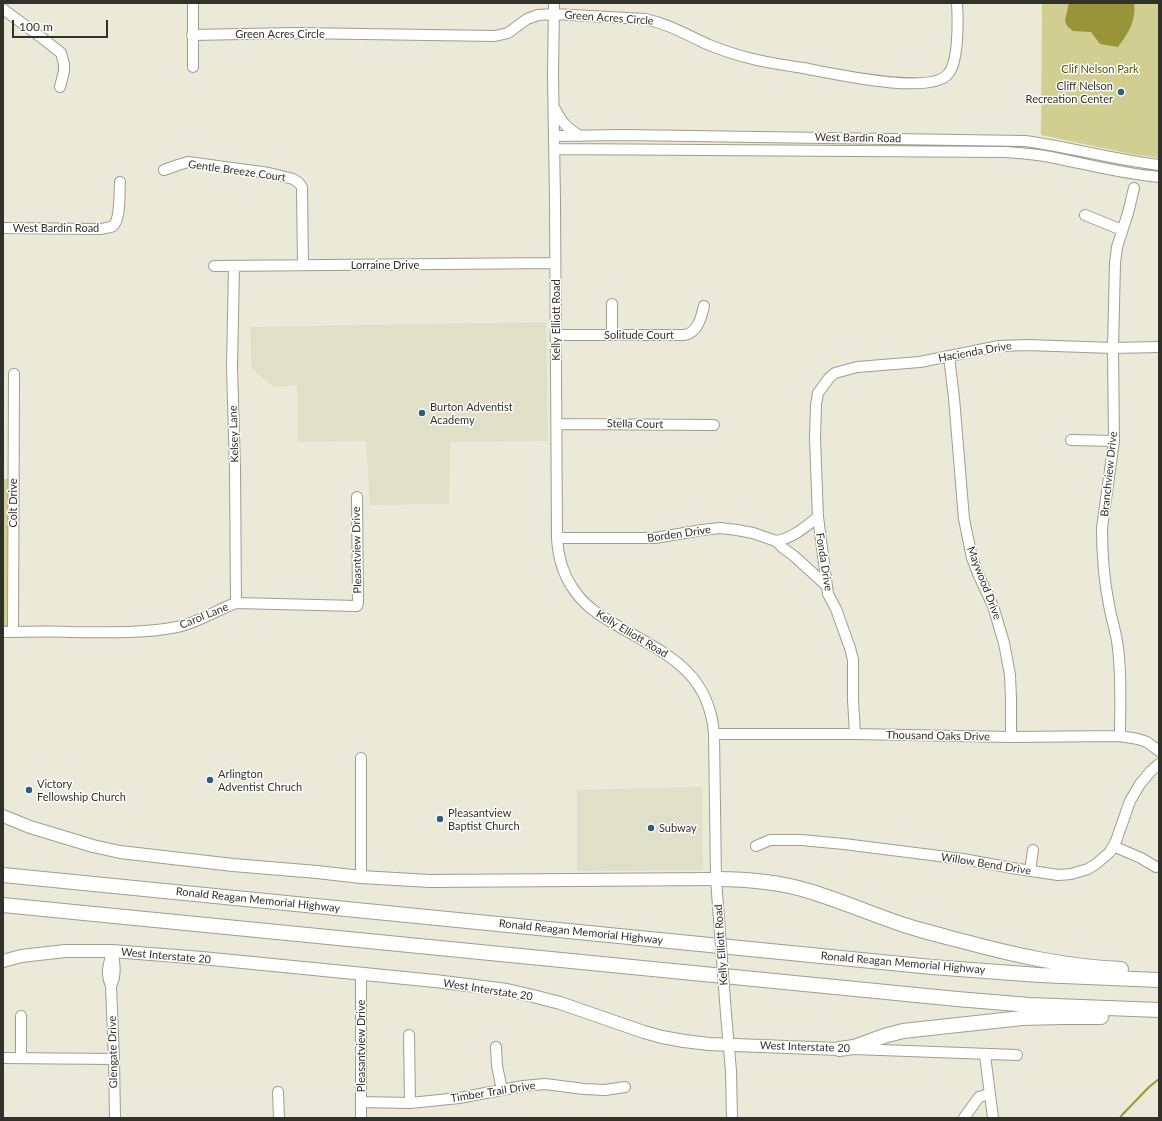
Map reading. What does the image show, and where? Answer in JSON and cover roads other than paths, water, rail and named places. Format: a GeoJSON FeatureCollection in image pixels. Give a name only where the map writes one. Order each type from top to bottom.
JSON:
{"type":"FeatureCollection","features":[{"type":"Feature","properties":{"kind":"highway","name":"Ronald Reagan Memorial Highway"},"geometry":{"type":"LineString","coordinates":[[3,875],[932,967],[1038,975],[1159,980]]}},
{"type":"Feature","properties":{"kind":"highway"},"geometry":{"type":"LineString","coordinates":[[716,879],[739,879],[769,882],[796,888],[832,899],[904,925],[1005,952],[1062,964],[1113,969],[1159,971]]}},
{"type":"Feature","properties":{"kind":"highway"},"geometry":{"type":"LineString","coordinates":[[3,905],[957,999],[1029,1005],[1159,1010]]}},
{"type":"Feature","properties":{"kind":"highway"},"geometry":{"type":"LineString","coordinates":[[839,1049],[903,1032],[1022,1018],[1159,1018]]}},
{"type":"Feature","properties":{"kind":"main road"},"geometry":{"type":"LineString","coordinates":[[3,816],[30,827],[93,846],[120,852],[232,865],[361,877],[430,881],[716,879]]}},
{"type":"Feature","properties":{"kind":"main road","name":"West Interstate 20"},"geometry":{"type":"LineString","coordinates":[[3,961],[21,956],[65,951],[112,951],[202,958],[473,985],[507,990],[560,1003],[662,1037],[709,1044],[839,1049]]}},
{"type":"Feature","properties":{"kind":"street"},"geometry":{"type":"LineString","coordinates":[[193,3],[193,67]]}},
{"type":"Feature","properties":{"kind":"street","name":"Kelly Elliott Road"},"geometry":{"type":"LineString","coordinates":[[554,3],[558,552],[563,570],[572,588],[579,597],[599,615],[662,652],[683,667],[700,686],[708,704],[714,734],[716,879],[731,1070],[732,1118]]}},
{"type":"Feature","properties":{"kind":"street","name":"Green Acres Circle"},"geometry":{"type":"LineString","coordinates":[[192,35],[296,33],[495,36],[508,33],[527,19],[538,15],[554,14],[651,20],[673,27],[710,45],[750,58],[873,82],[914,84],[934,81],[942,78],[948,74],[953,65],[958,20],[957,3]]}},
{"type":"Feature","properties":{"kind":"street"},"geometry":{"type":"LineString","coordinates":[[3,10],[46,40],[61,54],[64,64],[64,71],[60,87]]}},
{"type":"Feature","properties":{"kind":"street"},"geometry":{"type":"LineString","coordinates":[[554,108],[560,121],[580,136]]}},
{"type":"Feature","properties":{"kind":"street","name":"West Bardin Road"},"geometry":{"type":"LineString","coordinates":[[554,136],[992,139],[1025,141],[1052,145],[1139,163],[1159,165]]}},
{"type":"Feature","properties":{"kind":"street"},"geometry":{"type":"LineString","coordinates":[[1050,157],[1052,145]]}},
{"type":"Feature","properties":{"kind":"street","name":"West Bardin Road"},"geometry":{"type":"LineString","coordinates":[[555,149],[1005,152],[1050,157],[1115,171],[1159,177]]}},
{"type":"Feature","properties":{"kind":"street"},"geometry":{"type":"LineString","coordinates":[[555,173],[562,158],[573,150]]}},
{"type":"Feature","properties":{"kind":"street","name":"Gentle Breeze Court"},"geometry":{"type":"LineString","coordinates":[[164,170],[178,164],[188,162],[268,173],[293,179],[299,183],[302,187],[303,265]]}},
{"type":"Feature","properties":{"kind":"street","name":"West Bardin Road"},"geometry":{"type":"LineString","coordinates":[[3,228],[100,229],[113,226],[116,222],[118,213],[120,182]]}},
{"type":"Feature","properties":{"kind":"street","name":"Branchview Drive"},"geometry":{"type":"LineString","coordinates":[[1120,736],[1120,665],[1117,641],[1109,605],[1098,528],[1114,441],[1113,348],[1115,263],[1117,247],[1134,188]]}},
{"type":"Feature","properties":{"kind":"street"},"geometry":{"type":"LineString","coordinates":[[1085,215],[1122,230]]}},
{"type":"Feature","properties":{"kind":"street","name":"Lorraine Drive"},"geometry":{"type":"LineString","coordinates":[[214,266],[556,263]]}},
{"type":"Feature","properties":{"kind":"street","name":"Kelsey Lane"},"geometry":{"type":"LineString","coordinates":[[234,266],[232,367],[235,468],[236,603]]}},
{"type":"Feature","properties":{"kind":"street"},"geometry":{"type":"LineString","coordinates":[[612,304],[612,335]]}},
{"type":"Feature","properties":{"kind":"street","name":"Solitude Court"},"geometry":{"type":"LineString","coordinates":[[556,335],[685,335],[690,334],[698,326],[704,306]]}},
{"type":"Feature","properties":{"kind":"street","name":"Hacienda Drive"},"geometry":{"type":"LineString","coordinates":[[822,387],[835,373],[857,367],[920,362],[950,357],[971,351],[1006,346],[1027,345],[1113,348],[1159,347]]}},
{"type":"Feature","properties":{"kind":"street","name":"Maywood Drive"},"geometry":{"type":"LineString","coordinates":[[950,357],[964,519],[972,558],[978,576],[993,606],[1004,642],[1010,675],[1012,700],[1011,737]]}},
{"type":"Feature","properties":{"kind":"street","name":"Colt Drive"},"geometry":{"type":"LineString","coordinates":[[8,632],[14,374]]}},
{"type":"Feature","properties":{"kind":"street","name":"Fonda Drive"},"geometry":{"type":"LineString","coordinates":[[822,387],[818,393],[816,405],[815,439],[818,517],[828,594],[836,610],[853,660],[855,734]]}},
{"type":"Feature","properties":{"kind":"street","name":"Stella Court"},"geometry":{"type":"LineString","coordinates":[[557,424],[714,425]]}},
{"type":"Feature","properties":{"kind":"street"},"geometry":{"type":"LineString","coordinates":[[1071,440],[1114,441]]}},
{"type":"Feature","properties":{"kind":"street","name":"Pleasntview Drive"},"geometry":{"type":"LineString","coordinates":[[356,497],[357,604]]}},
{"type":"Feature","properties":{"kind":"street"},"geometry":{"type":"LineString","coordinates":[[776,541],[784,540],[801,531],[818,517]]}},
{"type":"Feature","properties":{"kind":"street","name":"Borden Drive"},"geometry":{"type":"LineString","coordinates":[[557,538],[655,538],[720,528],[753,533],[776,541],[827,586]]}},
{"type":"Feature","properties":{"kind":"street","name":"Carol Lane"},"geometry":{"type":"LineString","coordinates":[[8,632],[132,633],[189,624],[236,603],[357,604]]}},
{"type":"Feature","properties":{"kind":"street","name":"Thousand Oaks Drive"},"geometry":{"type":"LineString","coordinates":[[714,734],[855,734],[1011,737],[1120,736],[1143,740],[1159,751]]}},
{"type":"Feature","properties":{"kind":"street"},"geometry":{"type":"LineString","coordinates":[[361,758],[361,877]]}},
{"type":"Feature","properties":{"kind":"street","name":"Willow Bend Drive"},"geometry":{"type":"LineString","coordinates":[[756,846],[770,840],[801,840],[963,859],[1058,875],[1071,874],[1088,869],[1110,852],[1130,801],[1140,784],[1159,764]]}},
{"type":"Feature","properties":{"kind":"street"},"geometry":{"type":"LineString","coordinates":[[1113,846],[1141,858],[1156,867]]}},
{"type":"Feature","properties":{"kind":"street"},"geometry":{"type":"LineString","coordinates":[[1030,871],[1033,850]]}},
{"type":"Feature","properties":{"kind":"street","name":"Glengate Drive"},"geometry":{"type":"LineString","coordinates":[[112,951],[111,970],[115,978],[111,986],[115,1118]]}},
{"type":"Feature","properties":{"kind":"street","name":"Pleasantview Drive"},"geometry":{"type":"LineString","coordinates":[[360,1118],[361,974]]}},
{"type":"Feature","properties":{"kind":"street"},"geometry":{"type":"LineString","coordinates":[[21,1016],[21,1058]]}},
{"type":"Feature","properties":{"kind":"street"},"geometry":{"type":"LineString","coordinates":[[409,1035],[410,1104]]}},
{"type":"Feature","properties":{"kind":"street"},"geometry":{"type":"LineString","coordinates":[[496,1048],[497,1066],[502,1090]]}},
{"type":"Feature","properties":{"kind":"street","name":"West Interstate 20"},"geometry":{"type":"LineString","coordinates":[[839,1049],[1017,1055]]}},
{"type":"Feature","properties":{"kind":"street"},"geometry":{"type":"LineString","coordinates":[[985,1054],[993,1118]]}},
{"type":"Feature","properties":{"kind":"street"},"geometry":{"type":"LineString","coordinates":[[3,1058],[114,1059]]}},
{"type":"Feature","properties":{"kind":"street","name":"Timber Trail Drive"},"geometry":{"type":"LineString","coordinates":[[361,1102],[410,1104],[459,1098],[523,1086],[545,1084],[604,1090],[625,1086]]}},
{"type":"Feature","properties":{"kind":"street"},"geometry":{"type":"LineString","coordinates":[[278,1092],[279,1118]]}},
{"type":"Feature","properties":{"kind":"street"},"geometry":{"type":"LineString","coordinates":[[964,1118],[979,1097],[989,1094]]}},
{"type":"Feature","properties":{"kind":"waterway"},"geometry":{"type":"LineString","coordinates":[[1120,1118],[1149,1087],[1159,1079]]}},
{"type":"Feature","properties":{"kind":"place","name":"Cliff Nelson Recreation Center"},"geometry":{"type":"Point","coordinates":[1121,92]}},
{"type":"Feature","properties":{"kind":"place","name":"Burton Adventist Academy"},"geometry":{"type":"Point","coordinates":[422,413]}},
{"type":"Feature","properties":{"kind":"place","name":"Arlington Adventist Chruch"},"geometry":{"type":"Point","coordinates":[210,780]}},
{"type":"Feature","properties":{"kind":"place","name":"Victory Fellowship Church"},"geometry":{"type":"Point","coordinates":[29,790]}},
{"type":"Feature","properties":{"kind":"place","name":"Pleasantview Baptist Church"},"geometry":{"type":"Point","coordinates":[440,819]}},
{"type":"Feature","properties":{"kind":"place","name":"Subway"},"geometry":{"type":"Point","coordinates":[651,828]}},
{"type":"Feature","properties":{"kind":"park label","name":"Clif Nelson Park"},"geometry":{"type":"Point","coordinates":[1100,69]}}]}
